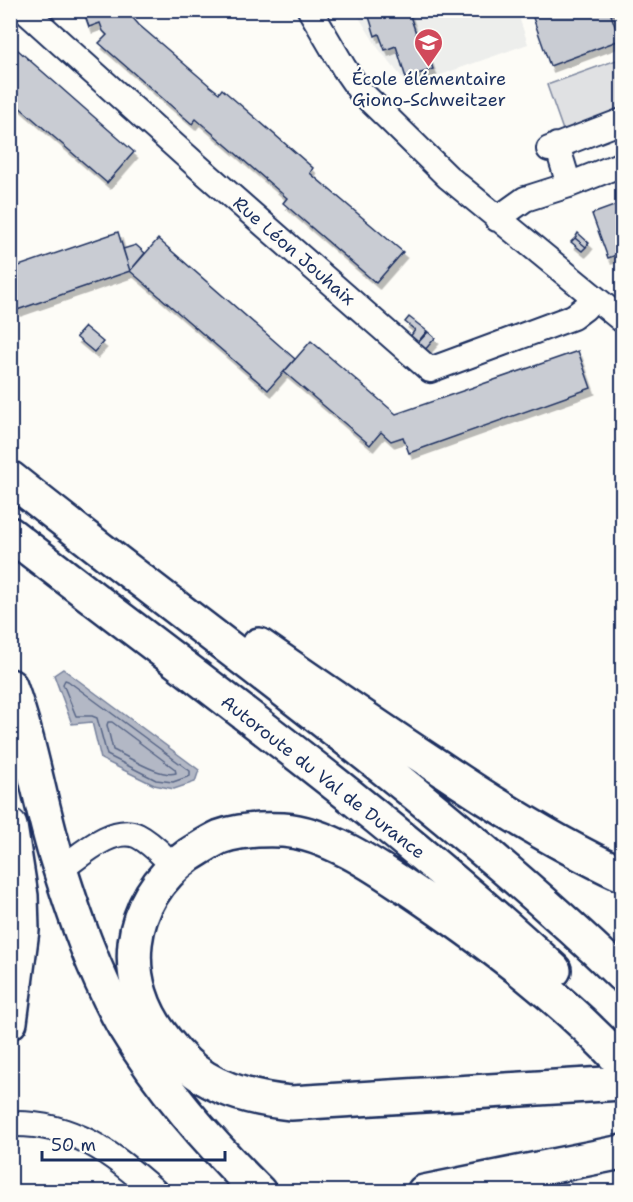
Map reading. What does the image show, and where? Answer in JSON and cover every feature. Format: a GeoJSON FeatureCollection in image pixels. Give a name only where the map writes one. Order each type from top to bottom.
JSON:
{"type":"FeatureCollection","features":[{"type":"Feature","properties":{"kind":"highway"},"geometry":{"type":"LineString","coordinates":[[10,471],[150,567],[256,644],[498,807],[592,860],[622,874]]}},
{"type":"Feature","properties":{"kind":"highway"},"geometry":{"type":"LineString","coordinates":[[10,478],[368,756],[569,924],[622,975]]}},
{"type":"Feature","properties":{"kind":"highway","name":"Autoroute du Val de Durance"},"geometry":{"type":"LineString","coordinates":[[10,534],[394,831],[478,901],[622,1034]]}},
{"type":"Feature","properties":{"kind":"highway"},"geometry":{"type":"LineString","coordinates":[[10,686],[20,713],[61,869],[88,948],[124,1026],[171,1096],[220,1154],[259,1191]]}},
{"type":"Feature","properties":{"kind":"highway"},"geometry":{"type":"LineString","coordinates":[[10,826],[21,896],[22,930],[20,960],[10,1022]]}},
{"type":"Feature","properties":{"kind":"highway"},"geometry":{"type":"LineString","coordinates":[[622,1062],[529,975],[466,928],[366,860],[333,844],[285,830],[238,832],[199,848],[174,866],[153,890],[136,933],[135,973],[142,1003],[160,1035],[187,1065],[205,1078],[261,1099],[291,1103],[622,1083]]}},
{"type":"Feature","properties":{"kind":"highway"},"geometry":{"type":"LineString","coordinates":[[424,1191],[622,1152]]}},
{"type":"Feature","properties":{"kind":"street","name":"Rue Léon Jouhaix"},"geometry":{"type":"LineString","coordinates":[[24,10],[430,370],[573,317],[585,308],[593,297]]}},
{"type":"Feature","properties":{"kind":"street"},"geometry":{"type":"LineString","coordinates":[[310,10],[360,91],[448,177],[622,320]]}},
{"type":"Feature","properties":{"kind":"street"},"geometry":{"type":"LineString","coordinates":[[569,184],[553,147],[622,121]]}},
{"type":"Feature","properties":{"kind":"street"},"geometry":{"type":"LineString","coordinates":[[497,219],[525,199],[622,164]]}},
{"type":"Feature","properties":{"kind":"street"},"geometry":{"type":"LineString","coordinates":[[61,869],[106,838],[121,833],[139,836],[174,866]]}},
{"type":"Feature","properties":{"kind":"street"},"geometry":{"type":"LineString","coordinates":[[10,1124],[43,1125],[74,1134],[110,1153],[156,1191]]}},
{"type":"Feature","properties":{"kind":"shaded area","name":"École élémentaire Giono-Schweitzer"},"geometry":{"type":"Polygon","coordinates":[[[355,11],[517,11],[528,44],[409,86],[378,48],[355,11]]]}},
{"type":"Feature","properties":{"kind":"shaded area"},"geometry":{"type":"Polygon","coordinates":[[[622,58],[622,111],[564,133],[547,85],[622,58]]]}},
{"type":"Feature","properties":{"kind":"water"},"geometry":{"type":"Polygon","coordinates":[[[63,669],[199,770],[195,782],[174,789],[154,785],[101,759],[92,722],[72,724],[54,675],[63,669]]]}},
{"type":"Feature","properties":{"kind":"building"},"geometry":{"type":"Polygon","coordinates":[[[83,10],[126,10],[139,25],[210,86],[219,93],[222,89],[313,168],[310,173],[403,252],[376,283],[283,203],[287,198],[196,119],[192,124],[99,43],[107,35],[100,23],[89,27],[83,10]]]}},
{"type":"Feature","properties":{"kind":"building"},"geometry":{"type":"Polygon","coordinates":[[[367,10],[408,10],[418,39],[422,38],[433,69],[406,78],[396,46],[385,50],[379,34],[375,36],[367,10]]]}},
{"type":"Feature","properties":{"kind":"building"},"geometry":{"type":"Polygon","coordinates":[[[536,10],[622,10],[611,15],[620,40],[550,66],[531,12],[536,10]]]}},
{"type":"Feature","properties":{"kind":"building"},"geometry":{"type":"Polygon","coordinates":[[[10,43],[134,152],[107,183],[10,99],[10,43]]]}},
{"type":"Feature","properties":{"kind":"building"},"geometry":{"type":"Polygon","coordinates":[[[622,203],[622,253],[608,258],[592,214],[622,203]]]}},
{"type":"Feature","properties":{"kind":"building"},"geometry":{"type":"Polygon","coordinates":[[[118,232],[130,271],[17,310],[10,290],[10,269],[118,232]]]}},
{"type":"Feature","properties":{"kind":"building"},"geometry":{"type":"Polygon","coordinates":[[[578,233],[589,243],[586,247],[575,238],[578,233]]]}},
{"type":"Feature","properties":{"kind":"building"},"geometry":{"type":"Polygon","coordinates":[[[575,238],[586,247],[582,251],[571,242],[575,238]]]}},
{"type":"Feature","properties":{"kind":"building"},"geometry":{"type":"Polygon","coordinates":[[[158,239],[295,359],[268,390],[130,271],[158,239]]]}},
{"type":"Feature","properties":{"kind":"building"},"geometry":{"type":"Polygon","coordinates":[[[136,245],[145,253],[130,271],[123,249],[136,245]]]}},
{"type":"Feature","properties":{"kind":"building"},"geometry":{"type":"Polygon","coordinates":[[[409,317],[427,331],[417,343],[410,337],[415,330],[405,322],[409,317]]]}},
{"type":"Feature","properties":{"kind":"building"},"geometry":{"type":"Polygon","coordinates":[[[85,327],[103,342],[94,352],[76,337],[85,327]]]}},
{"type":"Feature","properties":{"kind":"building"},"geometry":{"type":"Polygon","coordinates":[[[428,332],[435,338],[424,351],[416,345],[428,332]]]}},
{"type":"Feature","properties":{"kind":"building"},"geometry":{"type":"Polygon","coordinates":[[[311,341],[396,414],[578,351],[591,388],[409,453],[403,437],[391,441],[381,432],[370,445],[284,372],[311,341]]]}},
{"type":"Feature","properties":{"kind":"place","name":"École élémentaire Giono-Schweitzer"},"geometry":{"type":"Point","coordinates":[429,68]}}]}
